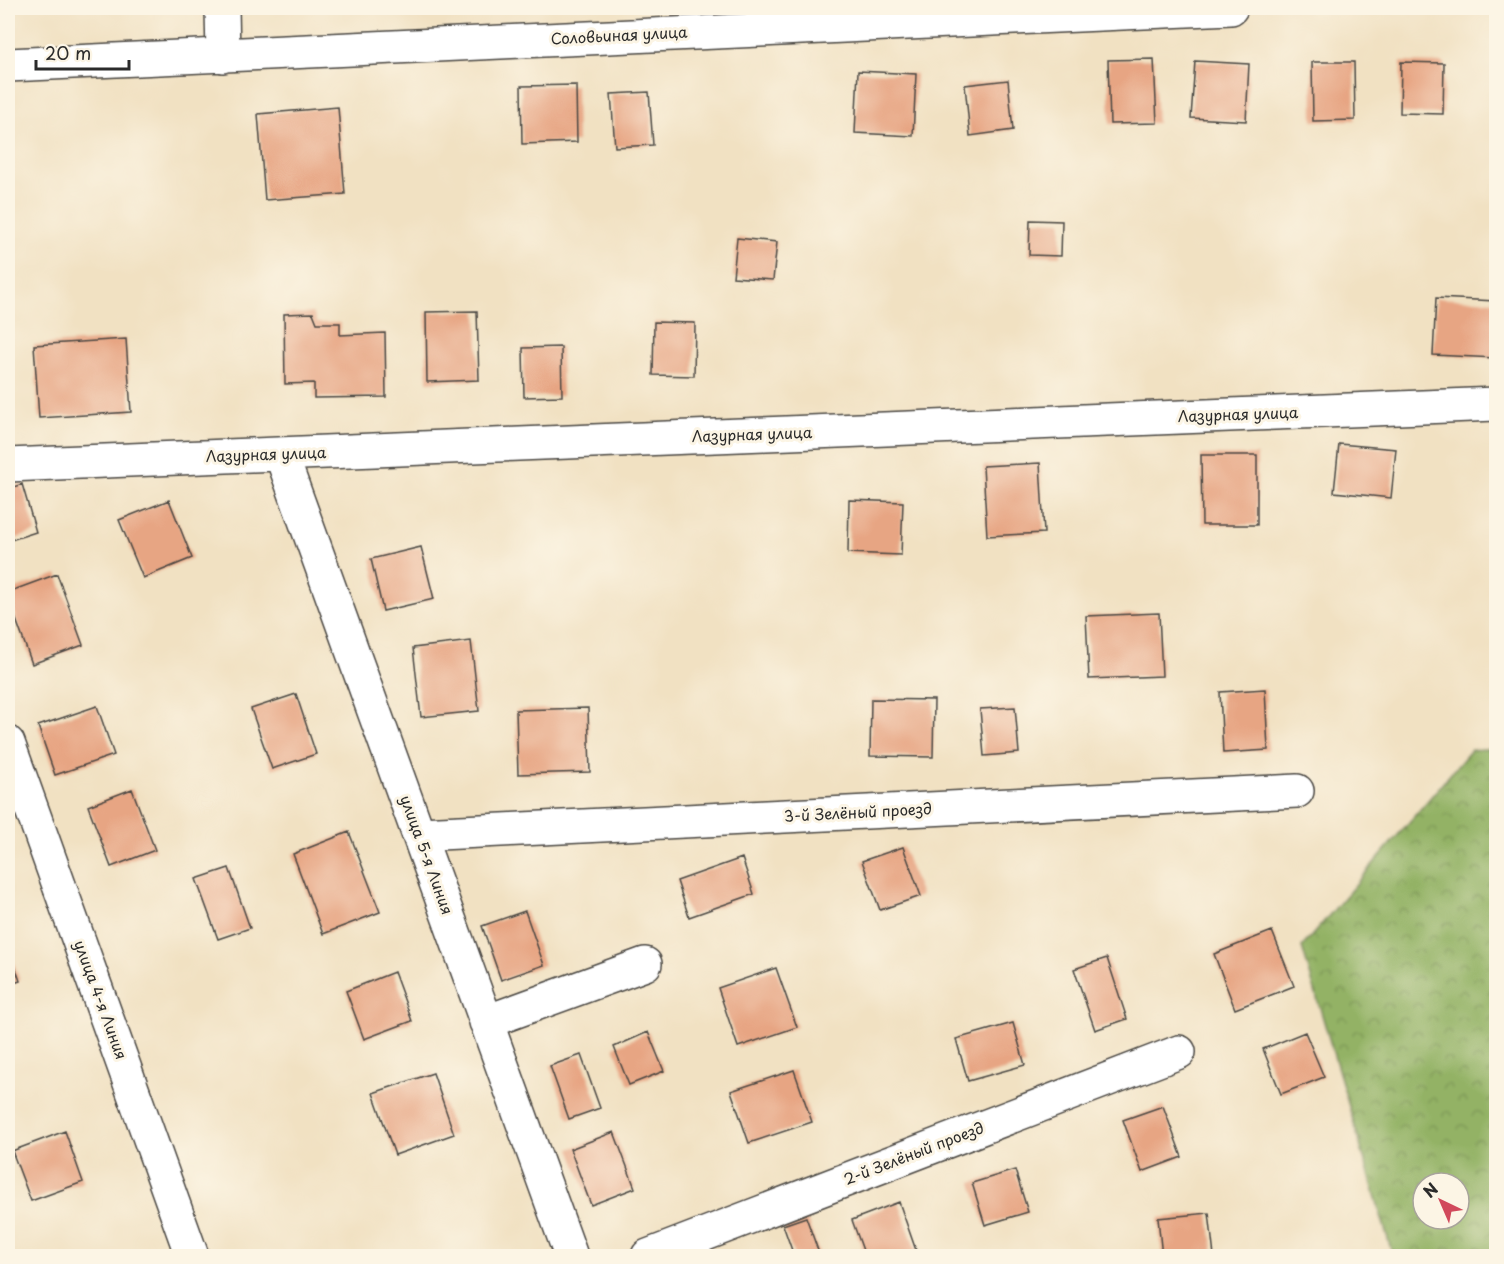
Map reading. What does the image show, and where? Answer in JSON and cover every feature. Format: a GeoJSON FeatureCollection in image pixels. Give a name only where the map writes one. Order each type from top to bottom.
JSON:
{"type":"FeatureCollection","features":[{"type":"Feature","properties":{"kind":"street"},"geometry":{"type":"LineString","coordinates":[[222,8],[223,56]]}},
{"type":"Feature","properties":{"kind":"street","name":"Соловьиная улица"},"geometry":{"type":"LineString","coordinates":[[8,65],[223,56],[819,17],[1231,8]]}},
{"type":"Feature","properties":{"kind":"street","name":"Лазурная улица"},"geometry":{"type":"LineString","coordinates":[[8,465],[1497,404]]}},
{"type":"Feature","properties":{"kind":"street","name":"улица 5-я Линия"},"geometry":{"type":"LineString","coordinates":[[281,454],[571,1257]]}},
{"type":"Feature","properties":{"kind":"street","name":"улица 4-я Линия"},"geometry":{"type":"LineString","coordinates":[[8,743],[192,1257]]}},
{"type":"Feature","properties":{"kind":"street","name":"3-й Зелёный проезд"},"geometry":{"type":"LineString","coordinates":[[419,834],[1297,791]]}},
{"type":"Feature","properties":{"kind":"street"},"geometry":{"type":"LineString","coordinates":[[486,1022],[645,964]]}},
{"type":"Feature","properties":{"kind":"street","name":"2-й Зелёный проезд"},"geometry":{"type":"LineString","coordinates":[[648,1257],[1179,1053]]}},
{"type":"Feature","properties":{"kind":"green space"},"geometry":{"type":"Polygon","coordinates":[[[1496,748],[1496,1256],[1393,1256],[1302,947],[1471,750],[1496,748]]]}},
{"type":"Feature","properties":{"kind":"building"},"geometry":{"type":"Polygon","coordinates":[[[1154,59],[1157,123],[1110,124],[1108,60],[1154,59]]]}},
{"type":"Feature","properties":{"kind":"building"},"geometry":{"type":"Polygon","coordinates":[[[1195,61],[1249,64],[1246,121],[1191,118],[1195,61]]]}},
{"type":"Feature","properties":{"kind":"building"},"geometry":{"type":"Polygon","coordinates":[[[1312,62],[1354,62],[1355,120],[1313,121],[1312,62]]]}},
{"type":"Feature","properties":{"kind":"building"},"geometry":{"type":"Polygon","coordinates":[[[1401,62],[1444,63],[1443,114],[1400,113],[1401,62]]]}},
{"type":"Feature","properties":{"kind":"building"},"geometry":{"type":"Polygon","coordinates":[[[858,71],[916,74],[913,136],[855,133],[858,71]]]}},
{"type":"Feature","properties":{"kind":"building"},"geometry":{"type":"Polygon","coordinates":[[[1008,80],[1013,130],[970,136],[965,85],[1008,80]]]}},
{"type":"Feature","properties":{"kind":"building"},"geometry":{"type":"Polygon","coordinates":[[[576,85],[577,142],[522,144],[521,86],[576,85]]]}},
{"type":"Feature","properties":{"kind":"building"},"geometry":{"type":"Polygon","coordinates":[[[649,92],[653,145],[615,147],[611,94],[649,92]]]}},
{"type":"Feature","properties":{"kind":"building"},"geometry":{"type":"Polygon","coordinates":[[[338,107],[345,194],[265,200],[258,114],[338,107]]]}},
{"type":"Feature","properties":{"kind":"building"},"geometry":{"type":"Polygon","coordinates":[[[1030,220],[1062,221],[1061,256],[1029,255],[1030,220]]]}},
{"type":"Feature","properties":{"kind":"building"},"geometry":{"type":"Polygon","coordinates":[[[737,238],[777,242],[773,280],[733,277],[737,238]]]}},
{"type":"Feature","properties":{"kind":"building"},"geometry":{"type":"Polygon","coordinates":[[[1436,298],[1496,301],[1496,358],[1433,355],[1436,298]]]}},
{"type":"Feature","properties":{"kind":"building"},"geometry":{"type":"Polygon","coordinates":[[[477,311],[479,380],[427,382],[426,312],[477,311]]]}},
{"type":"Feature","properties":{"kind":"building"},"geometry":{"type":"Polygon","coordinates":[[[313,313],[317,323],[340,323],[340,335],[385,333],[386,397],[314,398],[314,383],[285,384],[284,314],[313,313]]]}},
{"type":"Feature","properties":{"kind":"building"},"geometry":{"type":"Polygon","coordinates":[[[654,322],[695,323],[694,376],[653,375],[654,322]]]}},
{"type":"Feature","properties":{"kind":"building"},"geometry":{"type":"Polygon","coordinates":[[[126,339],[131,412],[39,418],[34,345],[126,339]]]}},
{"type":"Feature","properties":{"kind":"building"},"geometry":{"type":"Polygon","coordinates":[[[561,347],[562,396],[524,397],[523,348],[561,347]]]}},
{"type":"Feature","properties":{"kind":"building"},"geometry":{"type":"Polygon","coordinates":[[[1339,444],[1396,449],[1391,498],[1334,492],[1339,444]]]}},
{"type":"Feature","properties":{"kind":"building"},"geometry":{"type":"Polygon","coordinates":[[[1201,455],[1257,455],[1257,525],[1202,525],[1201,455]]]}},
{"type":"Feature","properties":{"kind":"building"},"geometry":{"type":"Polygon","coordinates":[[[1040,463],[1044,533],[987,536],[983,466],[1040,463]]]}},
{"type":"Feature","properties":{"kind":"building"},"geometry":{"type":"Polygon","coordinates":[[[22,484],[36,532],[8,541],[8,489],[22,484]]]}},
{"type":"Feature","properties":{"kind":"building"},"geometry":{"type":"Polygon","coordinates":[[[169,500],[192,558],[143,578],[119,520],[169,500]]]}},
{"type":"Feature","properties":{"kind":"building"},"geometry":{"type":"Polygon","coordinates":[[[849,500],[903,502],[901,555],[848,553],[849,500]]]}},
{"type":"Feature","properties":{"kind":"building"},"geometry":{"type":"Polygon","coordinates":[[[421,547],[434,599],[383,611],[371,559],[421,547]]]}},
{"type":"Feature","properties":{"kind":"building"},"geometry":{"type":"Polygon","coordinates":[[[57,574],[83,645],[32,664],[8,592],[57,574]]]}},
{"type":"Feature","properties":{"kind":"building"},"geometry":{"type":"Polygon","coordinates":[[[1159,613],[1162,676],[1089,679],[1086,616],[1159,613]]]}},
{"type":"Feature","properties":{"kind":"building"},"geometry":{"type":"Polygon","coordinates":[[[471,641],[479,711],[421,717],[413,648],[471,641]]]}},
{"type":"Feature","properties":{"kind":"building"},"geometry":{"type":"Polygon","coordinates":[[[1265,689],[1268,750],[1223,753],[1220,692],[1265,689]]]}},
{"type":"Feature","properties":{"kind":"building"},"geometry":{"type":"Polygon","coordinates":[[[296,694],[316,754],[272,769],[251,709],[296,694]]]}},
{"type":"Feature","properties":{"kind":"building"},"geometry":{"type":"Polygon","coordinates":[[[871,699],[934,700],[933,757],[870,756],[871,699]]]}},
{"type":"Feature","properties":{"kind":"building"},"geometry":{"type":"Polygon","coordinates":[[[97,706],[114,755],[55,775],[38,726],[97,706]]]}},
{"type":"Feature","properties":{"kind":"building"},"geometry":{"type":"Polygon","coordinates":[[[1015,707],[1019,753],[984,756],[980,709],[1015,707]]]}},
{"type":"Feature","properties":{"kind":"building"},"geometry":{"type":"Polygon","coordinates":[[[588,708],[590,772],[518,774],[516,710],[588,708]]]}},
{"type":"Feature","properties":{"kind":"building"},"geometry":{"type":"Polygon","coordinates":[[[132,789],[155,850],[111,867],[88,806],[132,789]]]}},
{"type":"Feature","properties":{"kind":"building"},"geometry":{"type":"Polygon","coordinates":[[[349,832],[380,912],[323,934],[293,854],[349,832]]]}},
{"type":"Feature","properties":{"kind":"building"},"geometry":{"type":"Polygon","coordinates":[[[903,847],[921,896],[880,910],[862,861],[903,847]]]}},
{"type":"Feature","properties":{"kind":"building"},"geometry":{"type":"Polygon","coordinates":[[[742,858],[754,894],[689,917],[677,881],[742,858]]]}},
{"type":"Feature","properties":{"kind":"building"},"geometry":{"type":"Polygon","coordinates":[[[229,868],[250,928],[218,939],[196,879],[229,868]]]}},
{"type":"Feature","properties":{"kind":"building"},"geometry":{"type":"Polygon","coordinates":[[[525,911],[544,965],[501,980],[482,926],[525,911]]]}},
{"type":"Feature","properties":{"kind":"building"},"geometry":{"type":"Polygon","coordinates":[[[1272,931],[1294,986],[1235,1009],[1214,954],[1272,931]]]}},
{"type":"Feature","properties":{"kind":"building"},"geometry":{"type":"Polygon","coordinates":[[[8,946],[20,981],[8,985],[8,946]]]}},
{"type":"Feature","properties":{"kind":"building"},"geometry":{"type":"Polygon","coordinates":[[[1107,958],[1127,1019],[1095,1030],[1074,969],[1107,958]]]}},
{"type":"Feature","properties":{"kind":"building"},"geometry":{"type":"Polygon","coordinates":[[[776,968],[797,1027],[738,1047],[718,988],[776,968]]]}},
{"type":"Feature","properties":{"kind":"building"},"geometry":{"type":"Polygon","coordinates":[[[394,972],[412,1021],[364,1039],[346,991],[394,972]]]}},
{"type":"Feature","properties":{"kind":"building"},"geometry":{"type":"Polygon","coordinates":[[[1013,1023],[1025,1065],[968,1081],[956,1039],[1013,1023]]]}},
{"type":"Feature","properties":{"kind":"building"},"geometry":{"type":"Polygon","coordinates":[[[648,1032],[664,1071],[629,1085],[614,1047],[648,1032]]]}},
{"type":"Feature","properties":{"kind":"building"},"geometry":{"type":"Polygon","coordinates":[[[1305,1032],[1324,1077],[1281,1094],[1263,1049],[1305,1032]]]}},
{"type":"Feature","properties":{"kind":"building"},"geometry":{"type":"Polygon","coordinates":[[[581,1055],[600,1108],[569,1119],[550,1066],[581,1055]]]}},
{"type":"Feature","properties":{"kind":"building"},"geometry":{"type":"Polygon","coordinates":[[[794,1070],[812,1122],[749,1143],[731,1091],[794,1070]]]}},
{"type":"Feature","properties":{"kind":"building"},"geometry":{"type":"Polygon","coordinates":[[[433,1073],[454,1134],[395,1155],[373,1093],[433,1073]]]}},
{"type":"Feature","properties":{"kind":"building"},"geometry":{"type":"Polygon","coordinates":[[[1163,1106],[1182,1157],[1142,1172],[1123,1120],[1163,1106]]]}},
{"type":"Feature","properties":{"kind":"building"},"geometry":{"type":"Polygon","coordinates":[[[65,1131],[83,1182],[31,1201],[12,1151],[65,1131]]]}},
{"type":"Feature","properties":{"kind":"building"},"geometry":{"type":"Polygon","coordinates":[[[614,1132],[635,1188],[591,1205],[570,1149],[614,1132]]]}},
{"type":"Feature","properties":{"kind":"building"},"geometry":{"type":"Polygon","coordinates":[[[1015,1170],[1028,1212],[985,1225],[972,1183],[1015,1170]]]}},
{"type":"Feature","properties":{"kind":"building"},"geometry":{"type":"Polygon","coordinates":[[[899,1202],[918,1256],[865,1256],[852,1220],[899,1202]]]}},
{"type":"Feature","properties":{"kind":"building"},"geometry":{"type":"Polygon","coordinates":[[[1209,1213],[1214,1256],[1162,1256],[1158,1218],[1209,1213]]]}},
{"type":"Feature","properties":{"kind":"building"},"geometry":{"type":"Polygon","coordinates":[[[806,1217],[820,1256],[794,1256],[783,1225],[806,1217]]]}}]}
